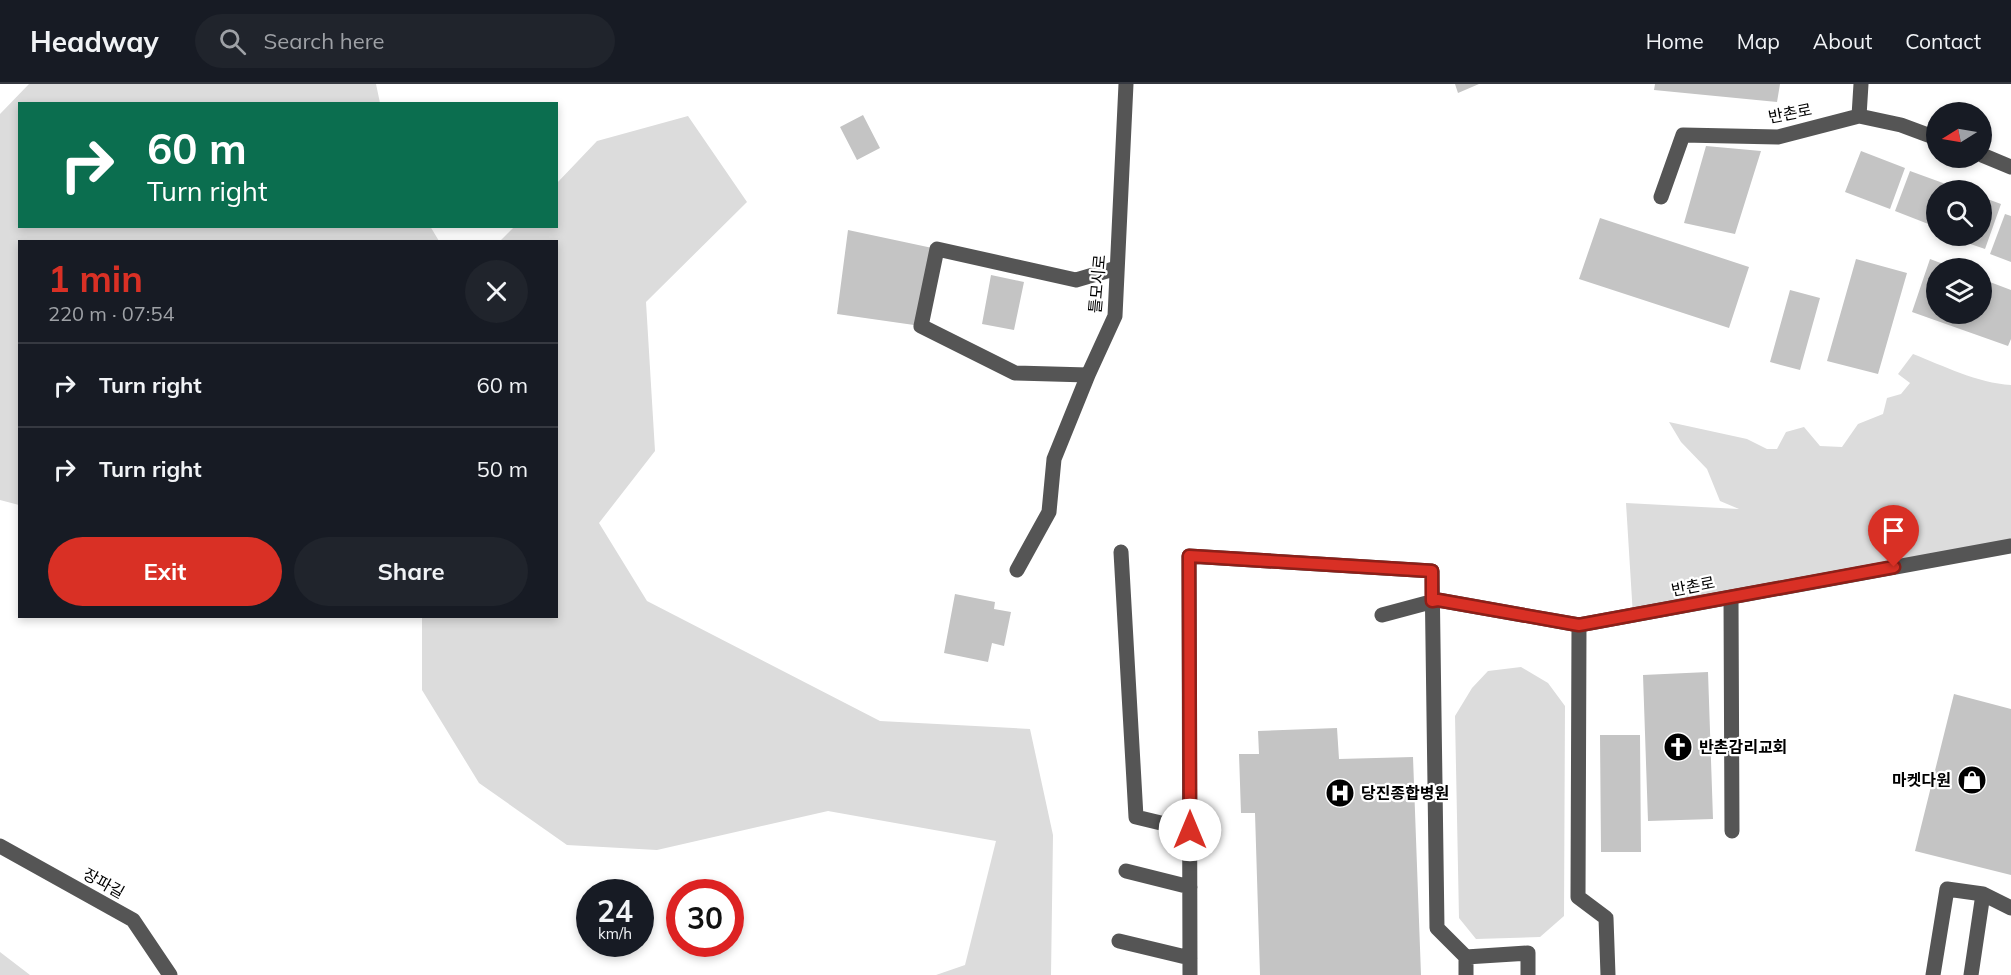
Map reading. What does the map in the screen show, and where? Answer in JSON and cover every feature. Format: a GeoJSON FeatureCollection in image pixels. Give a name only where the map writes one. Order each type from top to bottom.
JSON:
{"type":"FeatureCollection","features":[{"type":"Feature","properties":{"kind":"street","name":"틀모시로"},"geometry":{"type":"LineString","coordinates":[[1017,570],[1049,512],[1054,459],[1115,316],[1126,84]]}},
{"type":"Feature","properties":{"kind":"street"},"geometry":{"type":"LineString","coordinates":[[1859,116],[1861,84]]}},
{"type":"Feature","properties":{"kind":"street","name":"반촌로"},"geometry":{"type":"LineString","coordinates":[[1661,197],[1683,135],[1778,137],[1859,116],[1901,125],[1926,134]]}},
{"type":"Feature","properties":{"kind":"street"},"geometry":{"type":"LineString","coordinates":[[1992,159],[2011,167]]}},
{"type":"Feature","properties":{"kind":"street"},"geometry":{"type":"LineString","coordinates":[[1088,375],[1015,374],[921,326],[937,249],[1076,280],[1117,268]]}},
{"type":"Feature","properties":{"kind":"street","name":"반촌로"},"geometry":{"type":"LineString","coordinates":[[1382,615],[1438,600],[1579,625],[2011,546]]}},
{"type":"Feature","properties":{"kind":"street"},"geometry":{"type":"LineString","coordinates":[[1121,552],[1136,817],[1190,830]]}},
{"type":"Feature","properties":{"kind":"street"},"geometry":{"type":"LineString","coordinates":[[1190,975],[1189,556],[1432,571],[1437,928],[1466,957],[1466,975]]}},
{"type":"Feature","properties":{"kind":"street"},"geometry":{"type":"LineString","coordinates":[[1731,597],[1732,831]]}},
{"type":"Feature","properties":{"kind":"street"},"geometry":{"type":"LineString","coordinates":[[1579,625],[1578,897],[1606,918],[1608,975]]}},
{"type":"Feature","properties":{"kind":"street","name":"장파길"},"geometry":{"type":"LineString","coordinates":[[0,846],[133,920],[170,975]]}},
{"type":"Feature","properties":{"kind":"street"},"geometry":{"type":"LineString","coordinates":[[1126,871],[1190,887]]}},
{"type":"Feature","properties":{"kind":"street"},"geometry":{"type":"LineString","coordinates":[[1933,975],[1947,889],[1983,894],[2011,908]]}},
{"type":"Feature","properties":{"kind":"street"},"geometry":{"type":"LineString","coordinates":[[1971,975],[1983,894]]}},
{"type":"Feature","properties":{"kind":"street"},"geometry":{"type":"LineString","coordinates":[[1119,941],[1190,958]]}},
{"type":"Feature","properties":{"kind":"street"},"geometry":{"type":"LineString","coordinates":[[1466,957],[1528,953],[1528,975]]}},
{"type":"Feature","properties":{"kind":"shaded area"},"geometry":{"type":"Polygon","coordinates":[[[29,84],[376,84],[380,102],[18,102],[18,228],[431,228],[438,240],[18,240],[18,505],[0,500],[0,114],[29,84]]]}},
{"type":"Feature","properties":{"kind":"shaded area"},"geometry":{"type":"Polygon","coordinates":[[[688,116],[747,202],[646,302],[655,451],[599,523],[647,601],[880,721],[1030,729],[1053,835],[1051,975],[936,975],[965,965],[996,841],[828,811],[657,850],[567,845],[479,783],[422,690],[422,618],[558,618],[558,240],[501,240],[513,228],[558,228],[558,182],[597,141],[688,116]]]}},
{"type":"Feature","properties":{"kind":"shaded area"},"geometry":{"type":"Polygon","coordinates":[[[1913,354],[1973,377],[2011,385],[2011,546],[1633,616],[1626,503],[1739,509],[1720,501],[1707,469],[1681,442],[1669,422],[1747,439],[1767,449],[1777,449],[1786,432],[1804,427],[1820,446],[1842,447],[1858,424],[1883,414],[1887,398],[1901,394],[1910,383],[1898,374],[1913,354]]]}},
{"type":"Feature","properties":{"kind":"shaded area"},"geometry":{"type":"Polygon","coordinates":[[[1521,667],[1548,683],[1565,706],[1564,916],[1540,937],[1476,939],[1459,918],[1455,716],[1472,688],[1488,671],[1521,667]]]}},
{"type":"Feature","properties":{"kind":"shaded area"},"geometry":{"type":"Polygon","coordinates":[[[0,952],[30,975],[0,975],[0,952]]]}},
{"type":"Feature","properties":{"kind":"building"},"geometry":{"type":"Polygon","coordinates":[[[1455,84],[1479,84],[1458,93],[1455,84]]]}},
{"type":"Feature","properties":{"kind":"building"},"geometry":{"type":"Polygon","coordinates":[[[1655,84],[1780,84],[1777,102],[1654,90],[1655,84]]]}},
{"type":"Feature","properties":{"kind":"building"},"geometry":{"type":"Polygon","coordinates":[[[863,115],[880,148],[857,160],[840,127],[863,115]]]}},
{"type":"Feature","properties":{"kind":"building"},"geometry":{"type":"Polygon","coordinates":[[[1706,146],[1761,151],[1735,234],[1684,223],[1706,146]]]}},
{"type":"Feature","properties":{"kind":"building"},"geometry":{"type":"Polygon","coordinates":[[[1861,151],[1905,168],[1890,209],[1845,192],[1861,151]]]}},
{"type":"Feature","properties":{"kind":"building"},"geometry":{"type":"Polygon","coordinates":[[[1910,171],[1935,180],[1926,180],[1926,223],[1895,211],[1910,171]]]}},
{"type":"Feature","properties":{"kind":"building"},"geometry":{"type":"Polygon","coordinates":[[[1992,201],[2001,204],[1992,229],[1992,201]]]}},
{"type":"Feature","properties":{"kind":"building"},"geometry":{"type":"Polygon","coordinates":[[[2005,214],[2011,216],[2011,262],[1990,254],[2005,214]]]}},
{"type":"Feature","properties":{"kind":"building"},"geometry":{"type":"Polygon","coordinates":[[[1600,218],[1749,267],[1729,328],[1579,279],[1600,218]]]}},
{"type":"Feature","properties":{"kind":"building"},"geometry":{"type":"Polygon","coordinates":[[[848,230],[937,249],[921,326],[837,314],[848,230]]]}},
{"type":"Feature","properties":{"kind":"building"},"geometry":{"type":"Polygon","coordinates":[[[1856,259],[1907,273],[1878,374],[1827,361],[1856,259]]]}},
{"type":"Feature","properties":{"kind":"building"},"geometry":{"type":"Polygon","coordinates":[[[1926,271],[1926,317],[1912,312],[1926,271]]]}},
{"type":"Feature","properties":{"kind":"building"},"geometry":{"type":"Polygon","coordinates":[[[991,275],[1024,282],[1014,330],[982,324],[991,275]]]}},
{"type":"Feature","properties":{"kind":"building"},"geometry":{"type":"Polygon","coordinates":[[[1992,283],[2011,290],[2011,339],[2008,346],[1946,324],[1992,324],[1992,283]]]}},
{"type":"Feature","properties":{"kind":"building"},"geometry":{"type":"Polygon","coordinates":[[[1790,290],[1820,298],[1800,370],[1770,362],[1790,290]]]}},
{"type":"Feature","properties":{"kind":"building"},"geometry":{"type":"Polygon","coordinates":[[[955,594],[995,602],[994,609],[1011,612],[1004,646],[992,643],[988,662],[944,653],[955,594]]]}},
{"type":"Feature","properties":{"kind":"building"},"geometry":{"type":"Polygon","coordinates":[[[1708,672],[1713,819],[1648,821],[1643,675],[1708,672]]]}},
{"type":"Feature","properties":{"kind":"building","name":"마켓다원"},"geometry":{"type":"Polygon","coordinates":[[[1954,694],[2011,709],[2011,875],[1915,851],[1954,694]]]}},
{"type":"Feature","properties":{"kind":"building","name":"당진종합병원"},"geometry":{"type":"Polygon","coordinates":[[[1337,728],[1339,759],[1413,757],[1421,975],[1260,975],[1255,813],[1241,813],[1239,754],[1259,754],[1258,731],[1337,728]]]}},
{"type":"Feature","properties":{"kind":"building"},"geometry":{"type":"Polygon","coordinates":[[[1600,735],[1640,735],[1641,852],[1601,852],[1600,735]]]}},
{"type":"Feature","properties":{"kind":"place","name":"반촌감리교회"},"geometry":{"type":"Point","coordinates":[1678,747]}},
{"type":"Feature","properties":{"kind":"place","name":"마켓다원"},"geometry":{"type":"Point","coordinates":[1972,780]}},
{"type":"Feature","properties":{"kind":"place","name":"당진종합병원"},"geometry":{"type":"Point","coordinates":[1340,793]}},
{"type":"Feature","properties":{"kind":"route"},"geometry":{"type":"LineString","coordinates":[[1190,830],[1189,556],[1432,571],[1432,601],[1438,600],[1579,625],[1894,567]]}}]}
